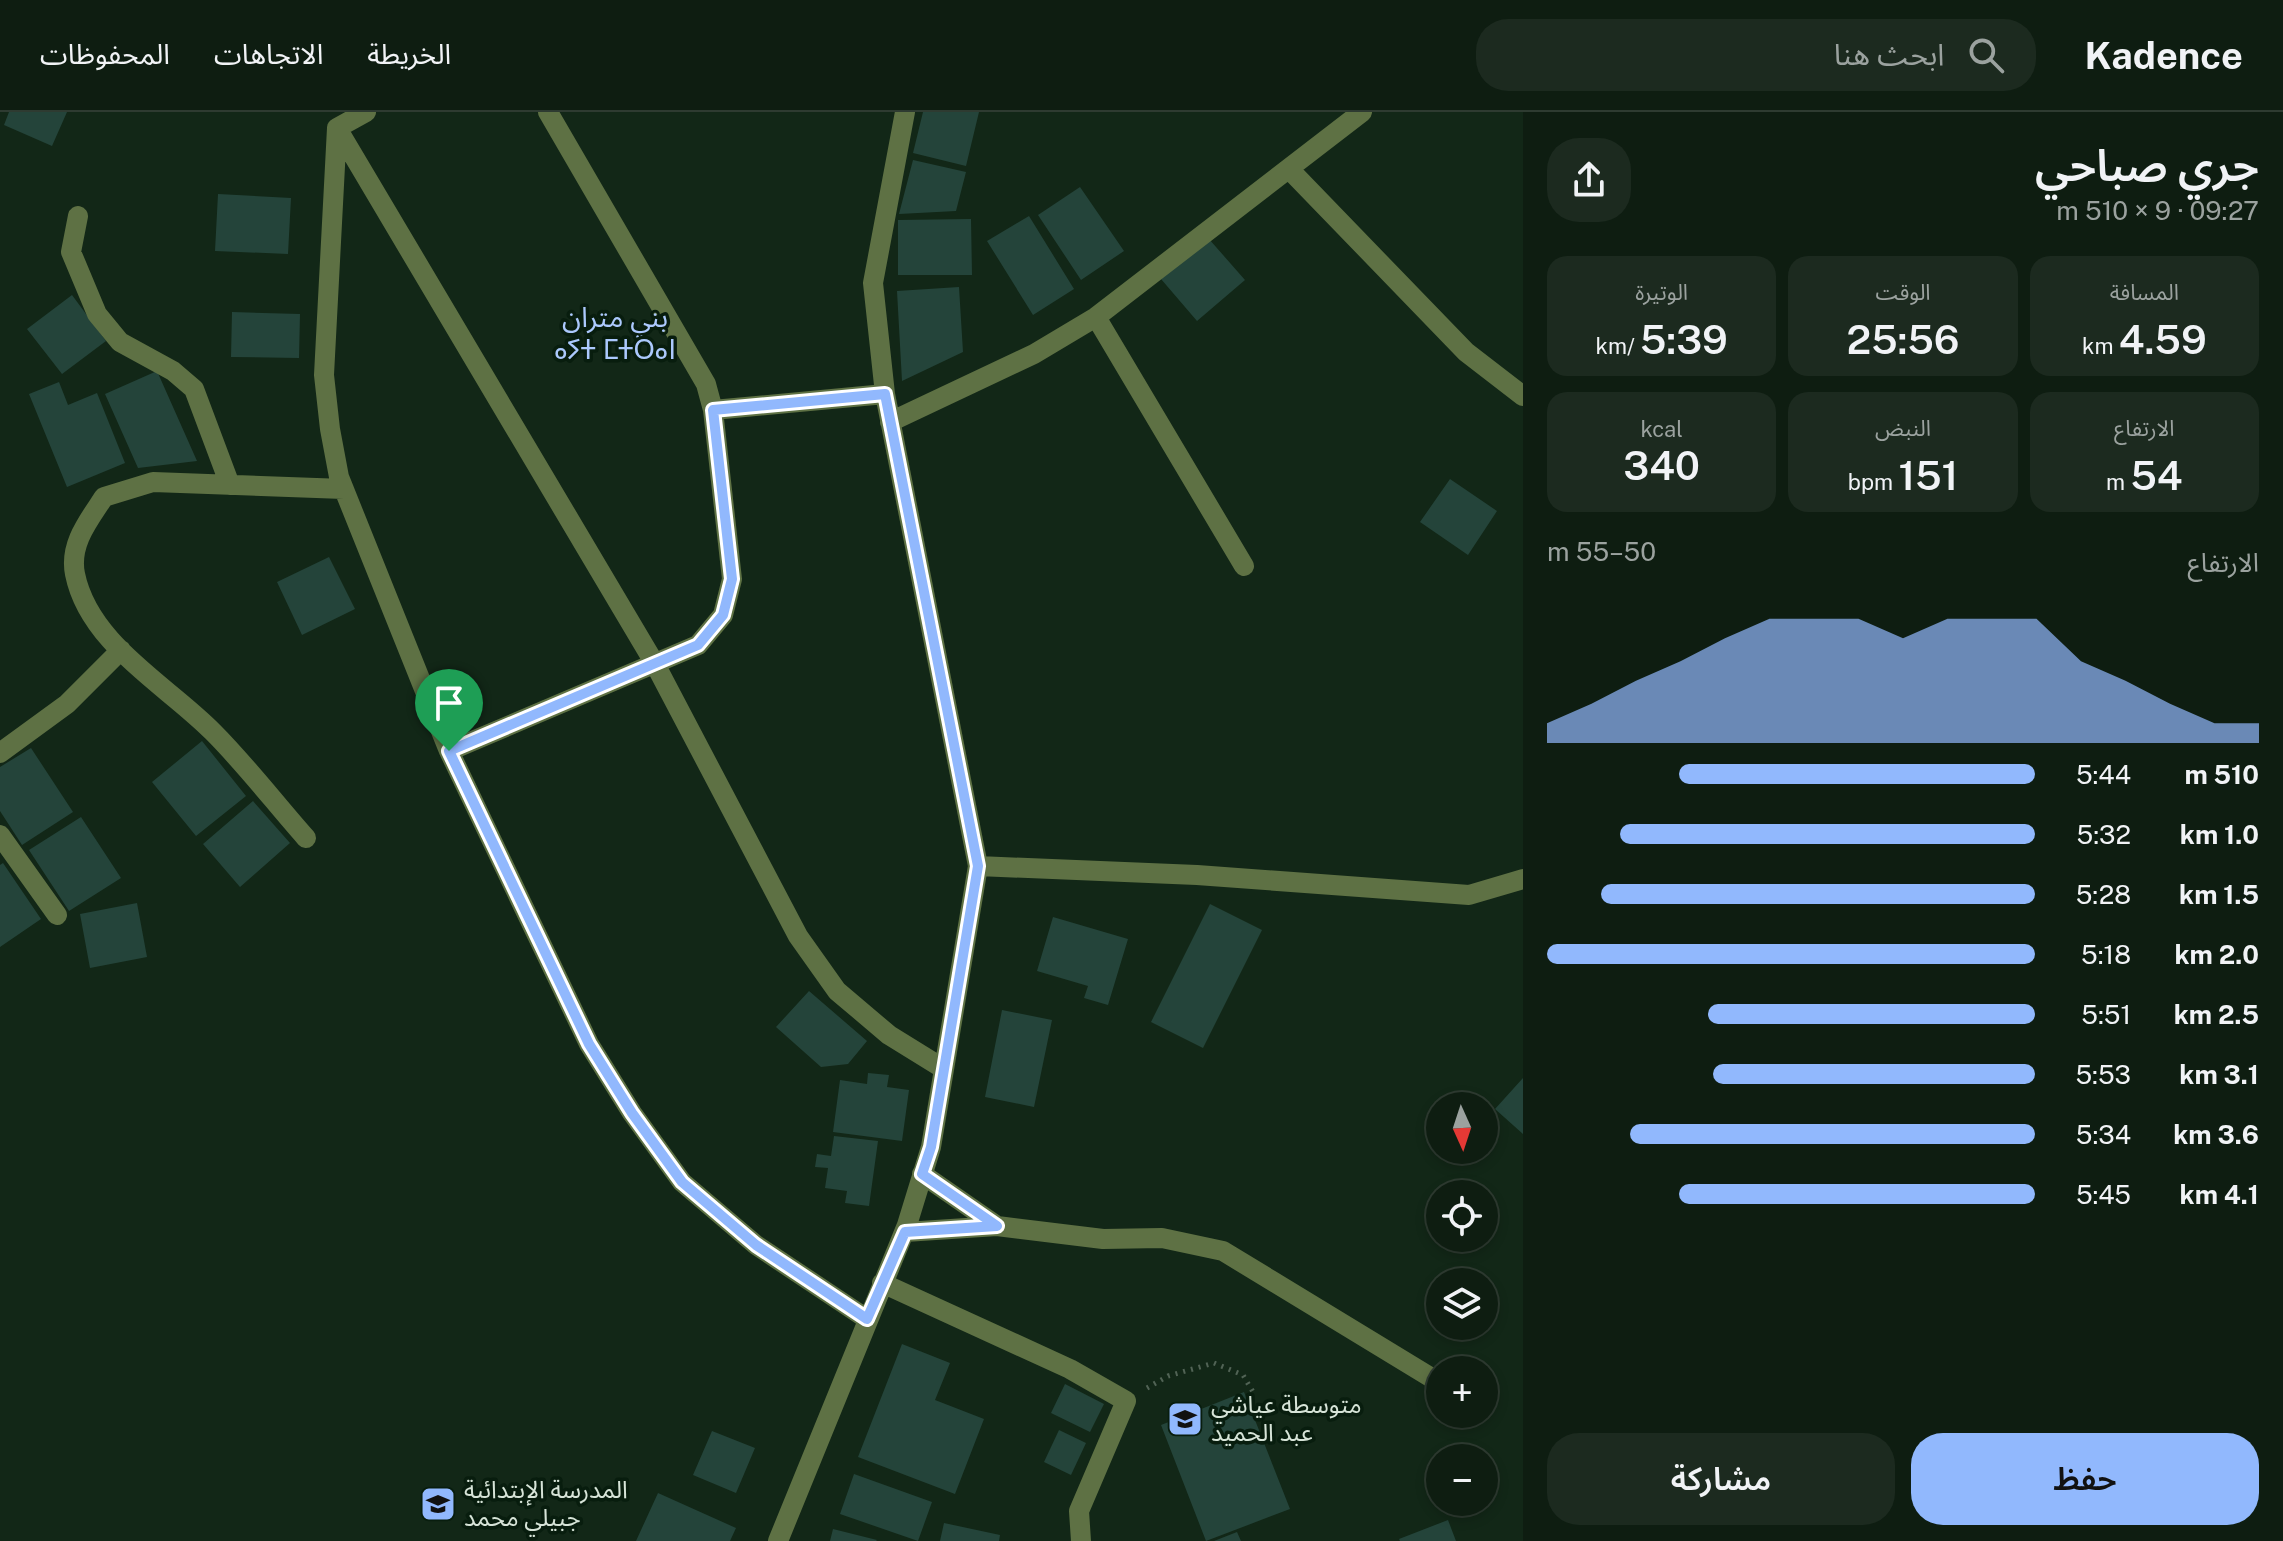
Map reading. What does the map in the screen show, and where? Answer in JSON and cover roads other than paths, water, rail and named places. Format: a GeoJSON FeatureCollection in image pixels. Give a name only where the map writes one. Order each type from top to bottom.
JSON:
{"type":"FeatureCollection","features":[{"type":"Feature","properties":{"kind":"street"},"geometry":{"type":"LineString","coordinates":[[337,128],[366,112]]}},
{"type":"Feature","properties":{"kind":"street"},"geometry":{"type":"LineString","coordinates":[[449,751],[698,645],[723,615],[732,579],[713,410],[706,384],[548,112]]}},
{"type":"Feature","properties":{"kind":"street"},"geometry":{"type":"LineString","coordinates":[[890,422],[1034,354],[1096,317],[1362,112]]}},
{"type":"Feature","properties":{"kind":"street"},"geometry":{"type":"LineString","coordinates":[[778,1541],[905,1232],[931,1147],[978,866],[890,422],[873,283],[901,117]]}},
{"type":"Feature","properties":{"kind":"street"},"geometry":{"type":"LineString","coordinates":[[337,128],[324,375],[330,429],[339,477],[449,751],[589,1044],[632,1113],[682,1182],[756,1245],[867,1319]]}},
{"type":"Feature","properties":{"kind":"street"},"geometry":{"type":"LineString","coordinates":[[337,128],[655,664],[798,936],[837,991],[889,1035],[944,1069]]}},
{"type":"Feature","properties":{"kind":"street"},"geometry":{"type":"LineString","coordinates":[[1289,169],[1466,352],[1523,396]]}},
{"type":"Feature","properties":{"kind":"street"},"geometry":{"type":"LineString","coordinates":[[78,216],[71,252],[97,314],[120,342],[173,371],[194,389],[230,485]]}},
{"type":"Feature","properties":{"kind":"street"},"geometry":{"type":"LineString","coordinates":[[1096,317],[1244,566]]}},
{"type":"Feature","properties":{"kind":"street"},"geometry":{"type":"LineString","coordinates":[[713,410],[885,394]]}},
{"type":"Feature","properties":{"kind":"street"},"geometry":{"type":"LineString","coordinates":[[306,838],[214,733],[121,650],[103,630],[83,599],[74,572],[78,536],[104,497],[153,482],[344,489]]}},
{"type":"Feature","properties":{"kind":"street"},"geometry":{"type":"LineString","coordinates":[[0,753],[67,704],[121,650]]}},
{"type":"Feature","properties":{"kind":"street"},"geometry":{"type":"LineString","coordinates":[[0,835],[57,915]]}},
{"type":"Feature","properties":{"kind":"street"},"geometry":{"type":"LineString","coordinates":[[978,866],[1197,875],[1469,895],[1523,879]]}},
{"type":"Feature","properties":{"kind":"street"},"geometry":{"type":"LineString","coordinates":[[922,1174],[997,1226]]}},
{"type":"Feature","properties":{"kind":"street"},"geometry":{"type":"LineString","coordinates":[[905,1232],[997,1226],[1103,1239],[1162,1238],[1223,1251],[1426,1374]]}},
{"type":"Feature","properties":{"kind":"street"},"geometry":{"type":"LineString","coordinates":[[882,1283],[1070,1369],[1126,1401],[1079,1511],[1081,1541]]}},
{"type":"Feature","properties":{"kind":"place","name":"متوسطة عياشي عبد الحميد"},"geometry":{"type":"Point","coordinates":[1185,1419]}},
{"type":"Feature","properties":{"kind":"place","name":"المدرسة الإبتدائية جبيلي محمد"},"geometry":{"type":"Point","coordinates":[438,1504]}},
{"type":"Feature","properties":{"kind":"district","name":"بني متران ⴰⵢⵜ ⵎⵜⵔⴰⵏ"},"geometry":{"type":"Point","coordinates":[615,333]}}]}
